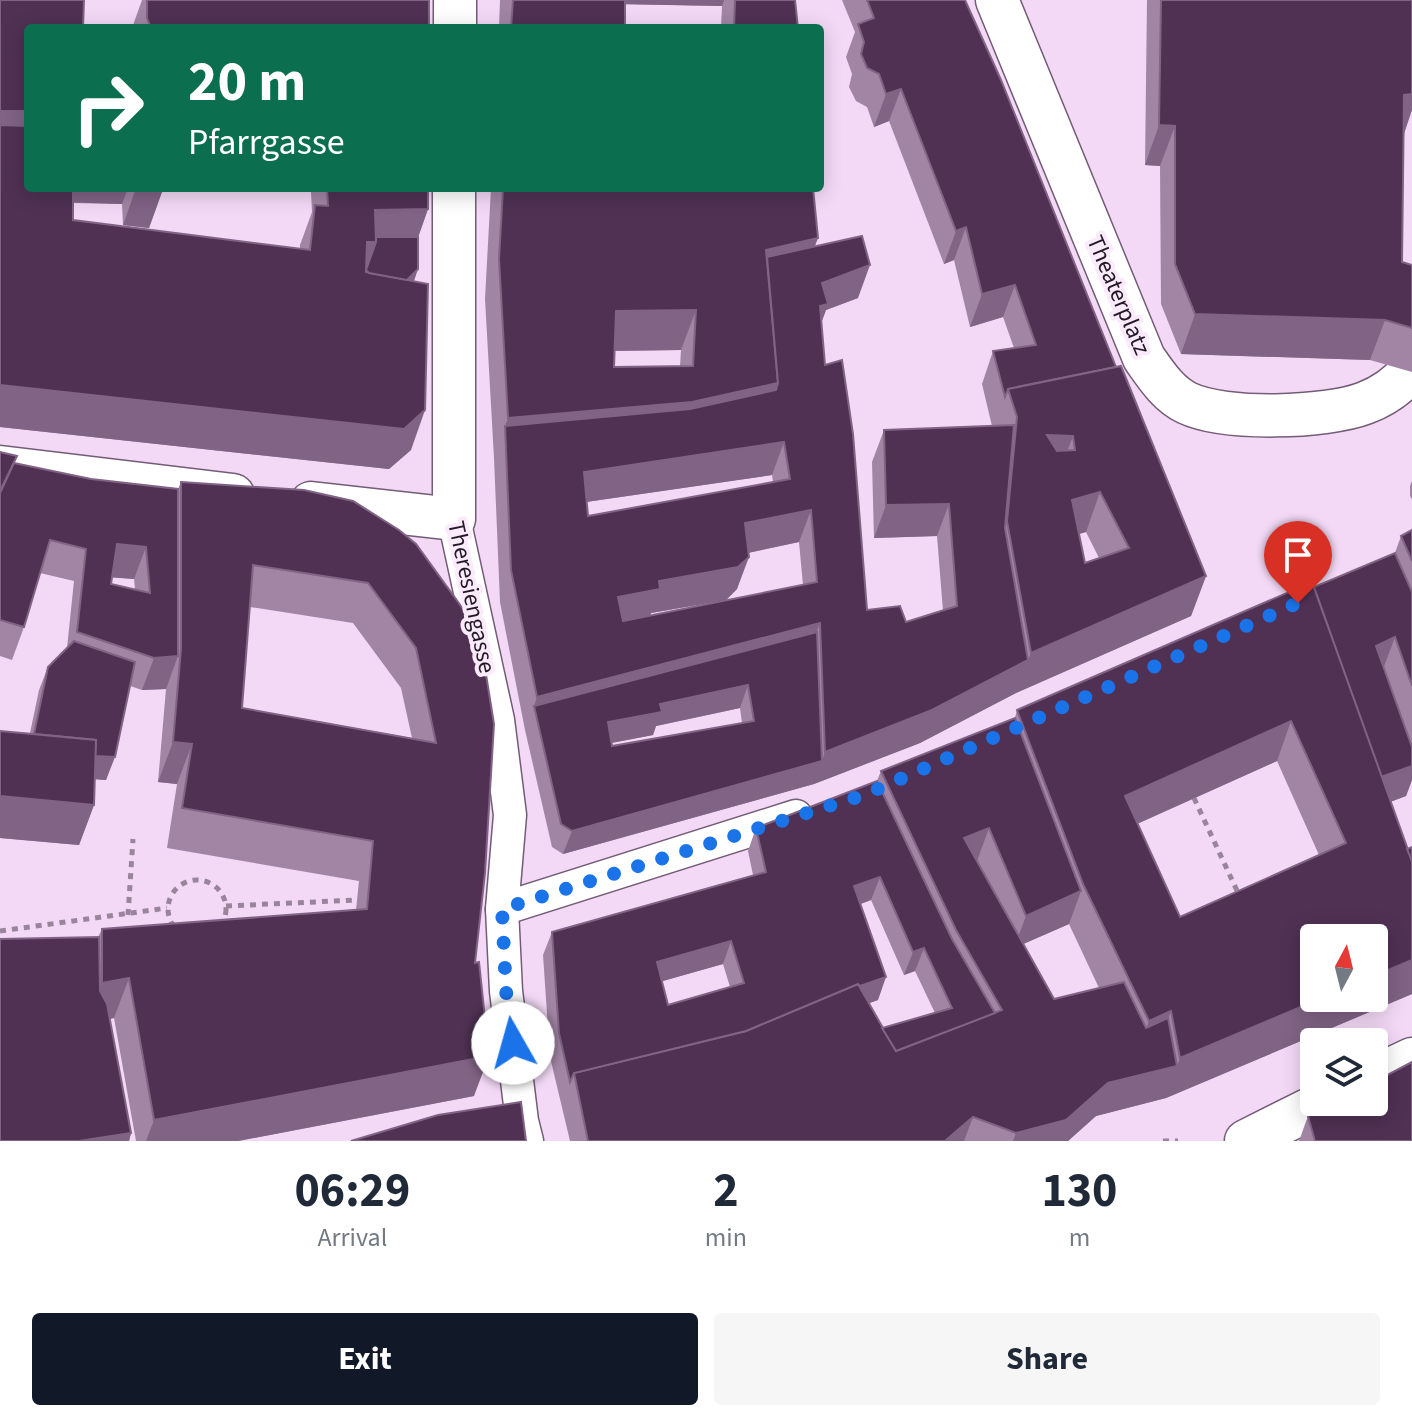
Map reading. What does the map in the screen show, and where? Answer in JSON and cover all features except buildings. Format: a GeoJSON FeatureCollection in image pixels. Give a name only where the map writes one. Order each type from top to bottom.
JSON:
{"type":"FeatureCollection","features":[{"type":"Feature","properties":{"kind":"street"},"geometry":{"type":"LineString","coordinates":[[455,0],[455,24]]}},
{"type":"Feature","properties":{"kind":"street","name":"Theaterplatz"},"geometry":{"type":"LineString","coordinates":[[997,0],[1144,358],[1161,383],[1184,402],[1212,412],[1286,414],[1341,410],[1365,403],[1394,388],[1410,371]]}},
{"type":"Feature","properties":{"kind":"street","name":"Theresiengasse"},"geometry":{"type":"LineString","coordinates":[[454,192],[454,519],[498,720],[510,815],[502,909],[514,1129]]}},
{"type":"Feature","properties":{"kind":"street"},"geometry":{"type":"LineString","coordinates":[[0,467],[454,519]]}},
{"type":"Feature","properties":{"kind":"street"},"geometry":{"type":"LineString","coordinates":[[502,909],[819,809]]}},
{"type":"Feature","properties":{"kind":"street"},"geometry":{"type":"LineString","coordinates":[[1388,1070],[1412,1059]]}},
{"type":"Feature","properties":{"kind":"street"},"geometry":{"type":"LineString","coordinates":[[1246,1141],[1300,1114]]}},
{"type":"Feature","properties":{"kind":"path"},"geometry":{"type":"LineString","coordinates":[[1194,798],[1244,906]]}},
{"type":"Feature","properties":{"kind":"path"},"geometry":{"type":"LineString","coordinates":[[128,915],[133,839]]}},
{"type":"Feature","properties":{"kind":"path"},"geometry":{"type":"LineString","coordinates":[[200,880],[218,888],[226,906],[222,925],[216,932],[198,939],[179,933],[168,918],[169,899],[181,884],[200,880]]}},
{"type":"Feature","properties":{"kind":"path"},"geometry":{"type":"LineString","coordinates":[[226,906],[357,900]]}},
{"type":"Feature","properties":{"kind":"path"},"geometry":{"type":"LineString","coordinates":[[1,930],[167,908]]}},
{"type":"Feature","properties":{"kind":"path"},"geometry":{"type":"LineString","coordinates":[[1163,1141],[1178,1141]]}},
{"type":"Feature","properties":{"kind":"route"},"geometry":{"type":"LineString","coordinates":[[513,1043],[506,991],[502,909],[864,795],[1298,603]]}}]}
